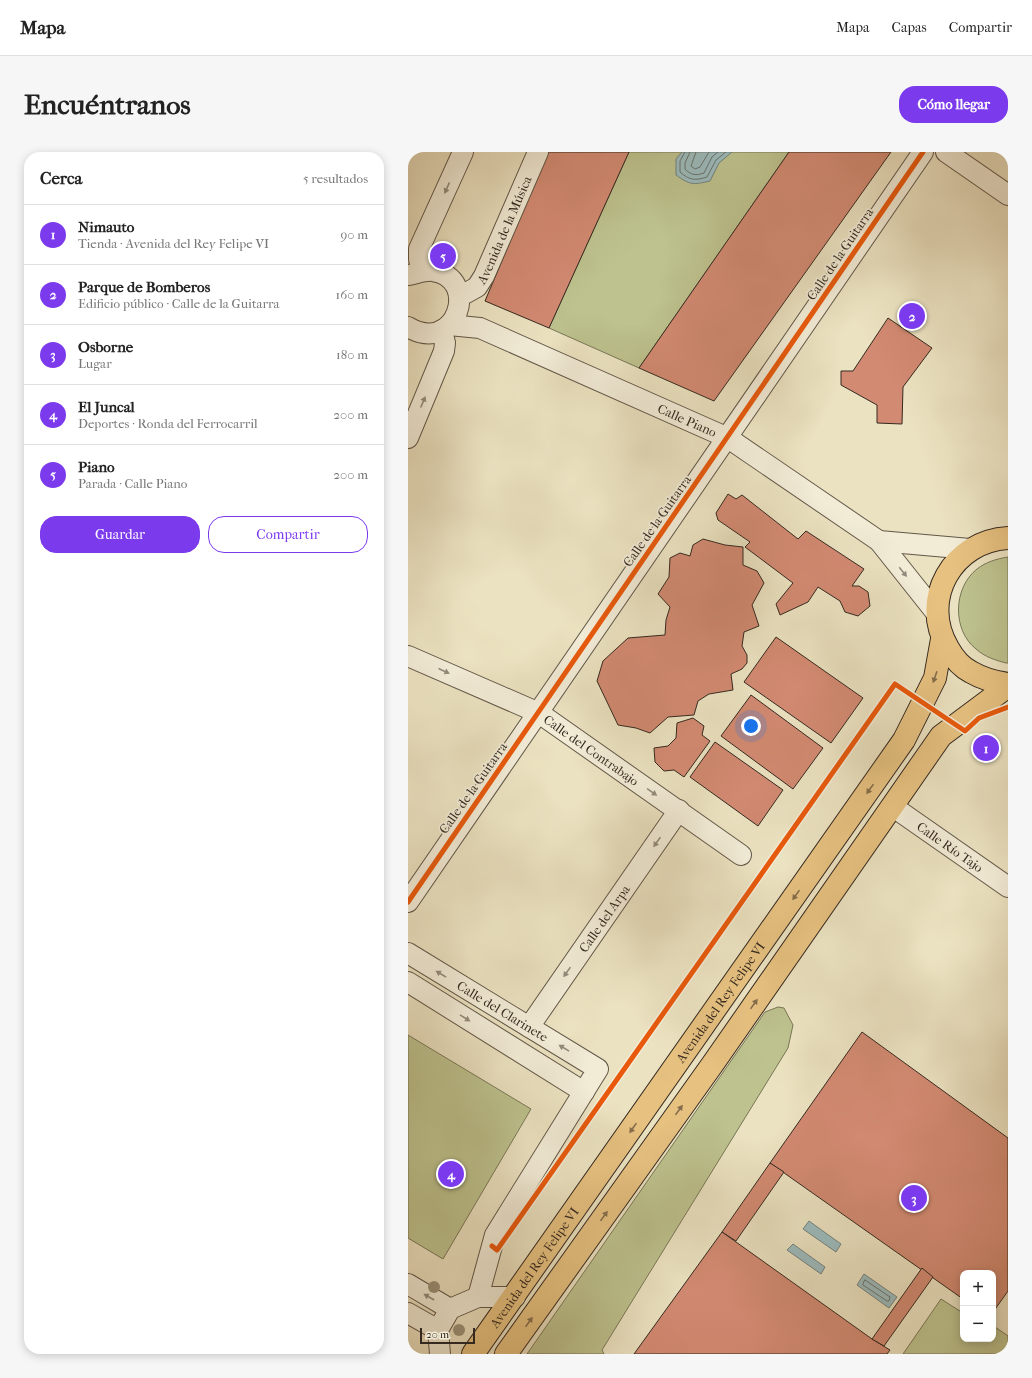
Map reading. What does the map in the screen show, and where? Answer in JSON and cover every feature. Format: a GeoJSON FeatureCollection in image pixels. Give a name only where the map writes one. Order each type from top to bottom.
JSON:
{"type":"FeatureCollection","features":[{"type":"Feature","properties":{"kind":"main road"},"geometry":{"type":"LineString","coordinates":[[1008,538],[994,539],[970,549],[952,566],[940,589],[937,614],[942,638],[953,657],[969,671],[989,681],[1008,685]]}},
{"type":"Feature","properties":{"kind":"main road","name":"Avenida del Rey Felipe VI"},"geometry":{"type":"LineString","coordinates":[[473,1354],[515,1297],[904,740],[935,678],[942,638]]}},
{"type":"Feature","properties":{"kind":"main road","name":"Avenida del Rey Felipe VI"},"geometry":{"type":"LineString","coordinates":[[506,1354],[712,1065],[941,736],[1008,685]]}},
{"type":"Feature","properties":{"kind":"street"},"geometry":{"type":"LineString","coordinates":[[413,274],[419,259],[419,249],[463,152]]}},
{"type":"Feature","properties":{"kind":"street","name":"Avenida de la Música"},"geometry":{"type":"LineString","coordinates":[[459,301],[477,287],[484,276],[538,152]]}},
{"type":"Feature","properties":{"kind":"street","name":"Calle de la Guitarra"},"geometry":{"type":"LineString","coordinates":[[408,902],[923,152]]}},
{"type":"Feature","properties":{"kind":"street"},"geometry":{"type":"LineString","coordinates":[[946,152],[1008,195]]}},
{"type":"Feature","properties":{"kind":"street","name":"Calle Piano"},"geometry":{"type":"LineString","coordinates":[[413,274],[433,271],[443,274],[451,281],[457,290],[459,301],[467,317],[480,328],[728,438],[879,542]]}},
{"type":"Feature","properties":{"kind":"street"},"geometry":{"type":"LineString","coordinates":[[408,438],[444,351],[446,328],[454,320],[459,301]]}},
{"type":"Feature","properties":{"kind":"street","name":"Calle Piano"},"geometry":{"type":"LineString","coordinates":[[408,327],[418,332],[428,334],[446,328],[480,328]]}},
{"type":"Feature","properties":{"kind":"street"},"geometry":{"type":"LineString","coordinates":[[879,542],[970,549]]}},
{"type":"Feature","properties":{"kind":"street"},"geometry":{"type":"LineString","coordinates":[[879,542],[937,614]]}},
{"type":"Feature","properties":{"kind":"street","name":"Calle del Contrabajo"},"geometry":{"type":"LineString","coordinates":[[408,656],[539,713],[741,855]]}},
{"type":"Feature","properties":{"kind":"street","name":"Calle Río Tajo"},"geometry":{"type":"LineString","coordinates":[[892,806],[1008,887]]}},
{"type":"Feature","properties":{"kind":"street","name":"Calle del Arpa"},"geometry":{"type":"LineString","coordinates":[[529,1027],[679,810]]}},
{"type":"Feature","properties":{"kind":"street","name":"Calle del Clarinete"},"geometry":{"type":"LineString","coordinates":[[408,953],[598,1069],[584,1092],[408,982]]}},
{"type":"Feature","properties":{"kind":"street"},"geometry":{"type":"LineString","coordinates":[[478,1297],[495,1235],[584,1092]]}},
{"type":"Feature","properties":{"kind":"street"},"geometry":{"type":"LineString","coordinates":[[408,1284],[450,1309]]}},
{"type":"Feature","properties":{"kind":"street"},"geometry":{"type":"LineString","coordinates":[[440,1354],[438,1330],[450,1309],[478,1297],[515,1297]]}},
{"type":"Feature","properties":{"kind":"street"},"geometry":{"type":"LineString","coordinates":[[408,1313],[438,1330]]}},
{"type":"Feature","properties":{"kind":"green space"},"geometry":{"type":"Polygon","coordinates":[[[629,152],[789,152],[639,368],[549,328],[629,152]]]}},
{"type":"Feature","properties":{"kind":"green space"},"geometry":{"type":"Polygon","coordinates":[[[1008,557],[1008,663],[1006,663],[983,654],[968,641],[959,620],[958,609],[963,587],[969,577],[984,564],[1008,557]]]}},
{"type":"Feature","properties":{"kind":"green space"},"geometry":{"type":"Polygon","coordinates":[[[778,1007],[784,1008],[793,1025],[788,1048],[602,1350],[604,1354],[527,1354],[765,1012],[778,1007]]]}},
{"type":"Feature","properties":{"kind":"green space"},"geometry":{"type":"Polygon","coordinates":[[[408,1035],[531,1109],[443,1259],[408,1238],[408,1035]]]}},
{"type":"Feature","properties":{"kind":"green space"},"geometry":{"type":"Polygon","coordinates":[[[941,1299],[960,1311],[960,1342],[996,1342],[996,1328],[1008,1336],[1008,1354],[903,1354],[941,1299]]]}},
{"type":"Feature","properties":{"kind":"water"},"geometry":{"type":"Polygon","coordinates":[[[682,152],[732,152],[719,163],[710,181],[692,183],[685,181],[676,175],[676,159],[682,152]]]}},
{"type":"Feature","properties":{"kind":"water"},"geometry":{"type":"Polygon","coordinates":[[[809,1221],[841,1244],[836,1252],[803,1229],[809,1221]]]}},
{"type":"Feature","properties":{"kind":"water"},"geometry":{"type":"Polygon","coordinates":[[[793,1244],[825,1267],[821,1274],[787,1250],[793,1244]]]}},
{"type":"Feature","properties":{"kind":"water"},"geometry":{"type":"Polygon","coordinates":[[[864,1274],[897,1297],[889,1308],[857,1285],[864,1274]]]}},
{"type":"Feature","properties":{"kind":"building"},"geometry":{"type":"Polygon","coordinates":[[[548,152],[629,152],[549,328],[485,301],[548,152]]]}},
{"type":"Feature","properties":{"kind":"building"},"geometry":{"type":"Polygon","coordinates":[[[789,152],[891,152],[714,401],[639,368],[789,152]]]}},
{"type":"Feature","properties":{"kind":"building"},"geometry":{"type":"Polygon","coordinates":[[[888,318],[932,348],[903,387],[902,424],[877,423],[877,405],[841,385],[841,371],[853,371],[888,318]]]}},
{"type":"Feature","properties":{"kind":"building"},"geometry":{"type":"Polygon","coordinates":[[[728,494],[736,499],[742,495],[798,539],[806,531],[864,569],[852,586],[859,586],[868,592],[870,606],[858,616],[845,612],[840,601],[818,587],[808,602],[780,615],[776,604],[793,583],[745,547],[750,542],[718,520],[716,513],[728,494]]]}},
{"type":"Feature","properties":{"kind":"building"},"geometry":{"type":"Polygon","coordinates":[[[703,539],[725,545],[743,547],[743,565],[757,571],[764,583],[752,605],[759,626],[744,632],[742,646],[747,655],[747,663],[742,669],[731,674],[733,690],[709,694],[698,701],[694,715],[668,717],[650,733],[636,728],[618,725],[597,681],[603,661],[628,638],[665,635],[666,620],[670,607],[658,594],[669,577],[670,558],[680,553],[690,556],[693,545],[703,539]]]}},
{"type":"Feature","properties":{"kind":"building"},"geometry":{"type":"Polygon","coordinates":[[[776,637],[863,698],[831,743],[744,682],[776,637]]]}},
{"type":"Feature","properties":{"kind":"building"},"geometry":{"type":"Polygon","coordinates":[[[751,695],[823,748],[793,789],[721,736],[751,695]]]}},
{"type":"Feature","properties":{"kind":"building"},"geometry":{"type":"Polygon","coordinates":[[[693,718],[704,726],[702,735],[710,741],[684,777],[674,770],[664,771],[655,762],[654,748],[668,746],[676,738],[677,723],[693,718]]]}},
{"type":"Feature","properties":{"kind":"building"},"geometry":{"type":"Polygon","coordinates":[[[715,742],[783,790],[758,826],[690,777],[715,742]]]}},
{"type":"Feature","properties":{"kind":"building"},"geometry":{"type":"Polygon","coordinates":[[[862,1032],[1008,1138],[1008,1291],[996,1308],[996,1270],[960,1270],[960,1297],[770,1163],[862,1032]]]}},
{"type":"Feature","properties":{"kind":"building"},"geometry":{"type":"Polygon","coordinates":[[[770,1163],[784,1172],[736,1241],[722,1232],[770,1163]]]}},
{"type":"Feature","properties":{"kind":"building"},"geometry":{"type":"Polygon","coordinates":[[[722,1232],[872,1339],[890,1350],[887,1354],[634,1354],[722,1232]]]}},
{"type":"Feature","properties":{"kind":"building"},"geometry":{"type":"Polygon","coordinates":[[[922,1268],[933,1277],[884,1346],[872,1339],[922,1268]]]}},
{"type":"Feature","properties":{"kind":"cycle path"},"geometry":{"type":"LineString","coordinates":[[408,902],[923,152]]}},
{"type":"Feature","properties":{"kind":"cycle path"},"geometry":{"type":"LineString","coordinates":[[492,1246],[497,1250],[895,684],[965,731],[979,718],[1008,707]]}},
{"type":"Feature","properties":{"kind":"place","name":"Piano"},"geometry":{"type":"Point","coordinates":[443,256]}},
{"type":"Feature","properties":{"kind":"place","name":"Parque de Bomberos"},"geometry":{"type":"Point","coordinates":[912,316]}},
{"type":"Feature","properties":{"kind":"place","name":"Nimauto"},"geometry":{"type":"Point","coordinates":[986,748]}},
{"type":"Feature","properties":{"kind":"place","name":"El Juncal"},"geometry":{"type":"Point","coordinates":[451,1174]}},
{"type":"Feature","properties":{"kind":"place","name":"Osborne"},"geometry":{"type":"Point","coordinates":[914,1198]}}]}
